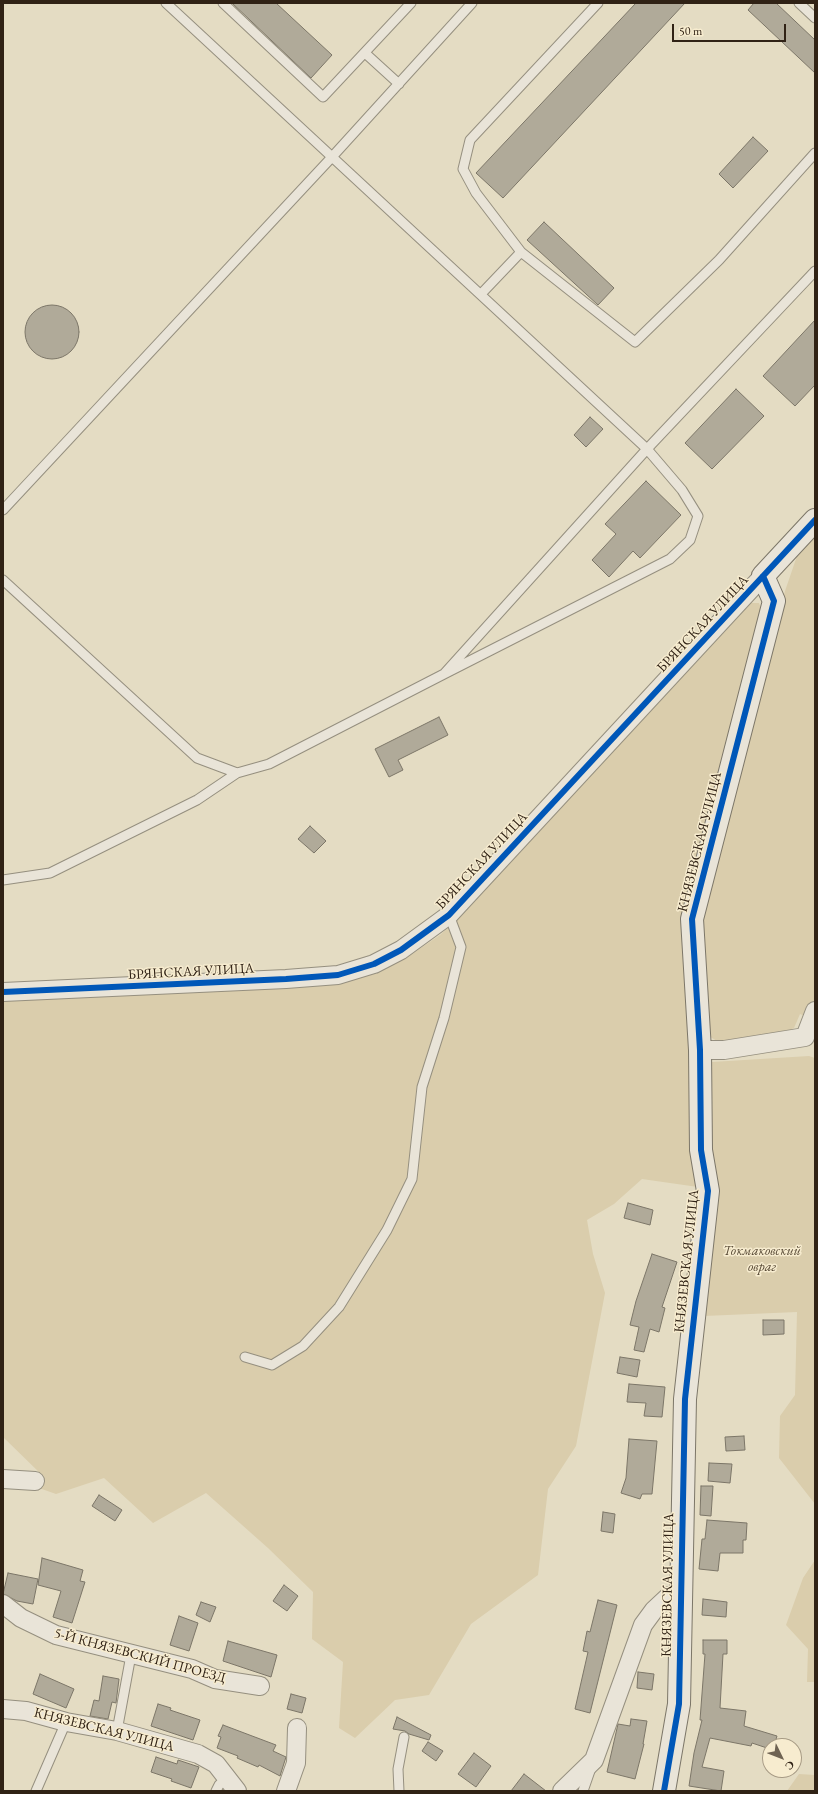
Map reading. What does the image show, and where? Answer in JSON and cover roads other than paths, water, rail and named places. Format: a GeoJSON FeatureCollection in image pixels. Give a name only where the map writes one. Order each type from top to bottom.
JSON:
{"type":"FeatureCollection","features":[{"type":"Feature","properties":{"kind":"street","name":"БРЯНСКАЯ УЛИЦА"},"geometry":{"type":"LineString","coordinates":[[3,992],[286,979],[338,975],[374,964],[401,950],[449,916],[815,520]]}},
{"type":"Feature","properties":{"kind":"street","name":"КНЯЗЕВСКАЯ УЛИЦА"},"geometry":{"type":"LineString","coordinates":[[664,1791],[679,1704],[685,1399],[708,1191],[702,1150],[700,1050],[692,919],[774,601],[763,576]]}},
{"type":"Feature","properties":{"kind":"street"},"geometry":{"type":"LineString","coordinates":[[700,1050],[724,1050],[806,1037],[815,1011]]}},
{"type":"Feature","properties":{"kind":"street"},"geometry":{"type":"LineString","coordinates":[[3,1479],[35,1481]]}},
{"type":"Feature","properties":{"kind":"street","name":"КНЯЗЕВСКАЯ УЛИЦА"},"geometry":{"type":"LineString","coordinates":[[562,1791],[594,1760],[644,1625],[654,1610],[669,1596],[680,1596]]}},
{"type":"Feature","properties":{"kind":"street","name":"5-Й КНЯЗЕВСКИЙ ПРОЕЗД"},"geometry":{"type":"LineString","coordinates":[[3,1604],[21,1618],[56,1635],[131,1655],[192,1669],[215,1679],[260,1686]]}},
{"type":"Feature","properties":{"kind":"street","name":"КНЯЗЕВСКАЯ УЛИЦА"},"geometry":{"type":"LineString","coordinates":[[3,1709],[26,1712],[66,1722],[117,1731],[198,1754],[216,1764],[227,1787]]}},
{"type":"Feature","properties":{"kind":"street"},"geometry":{"type":"LineString","coordinates":[[286,1791],[296,1763],[297,1728]]}},
{"type":"Feature","properties":{"kind":"lane"},"geometry":{"type":"LineString","coordinates":[[3,880],[50,873],[197,800],[237,773],[269,764],[670,558],[690,540],[698,516],[682,490],[647,449],[166,3]]}},
{"type":"Feature","properties":{"kind":"lane"},"geometry":{"type":"LineString","coordinates":[[223,3],[323,97],[411,3]]}},
{"type":"Feature","properties":{"kind":"lane"},"geometry":{"type":"LineString","coordinates":[[3,510],[332,157],[472,3]]}},
{"type":"Feature","properties":{"kind":"lane"},"geometry":{"type":"LineString","coordinates":[[598,3],[470,140],[463,169],[476,193],[521,252],[635,342],[719,260],[815,153]]}},
{"type":"Feature","properties":{"kind":"lane"},"geometry":{"type":"LineString","coordinates":[[799,3],[815,18]]}},
{"type":"Feature","properties":{"kind":"lane"},"geometry":{"type":"LineString","coordinates":[[365,53],[399,84]]}},
{"type":"Feature","properties":{"kind":"lane"},"geometry":{"type":"LineString","coordinates":[[481,294],[521,252]]}},
{"type":"Feature","properties":{"kind":"lane"},"geometry":{"type":"LineString","coordinates":[[444,674],[647,449],[815,271]]}},
{"type":"Feature","properties":{"kind":"lane"},"geometry":{"type":"LineString","coordinates":[[3,580],[197,758],[237,773]]}},
{"type":"Feature","properties":{"kind":"lane"},"geometry":{"type":"LineString","coordinates":[[245,1357],[272,1365],[303,1346],[339,1307],[387,1230],[412,1179],[422,1087],[444,1018],[461,947],[449,916]]}},
{"type":"Feature","properties":{"kind":"lane"},"geometry":{"type":"LineString","coordinates":[[117,1731],[131,1655]]}},
{"type":"Feature","properties":{"kind":"lane"},"geometry":{"type":"LineString","coordinates":[[36,1791],[66,1722]]}},
{"type":"Feature","properties":{"kind":"lane"},"geometry":{"type":"LineString","coordinates":[[399,1791],[398,1769],[404,1737]]}},
{"type":"Feature","properties":{"kind":"lane"},"geometry":{"type":"LineString","coordinates":[[583,1791],[594,1760]]}},
{"type":"Feature","properties":{"kind":"park label","name":"Токмаковский овраг"},"geometry":{"type":"Point","coordinates":[762,1260]}}]}
